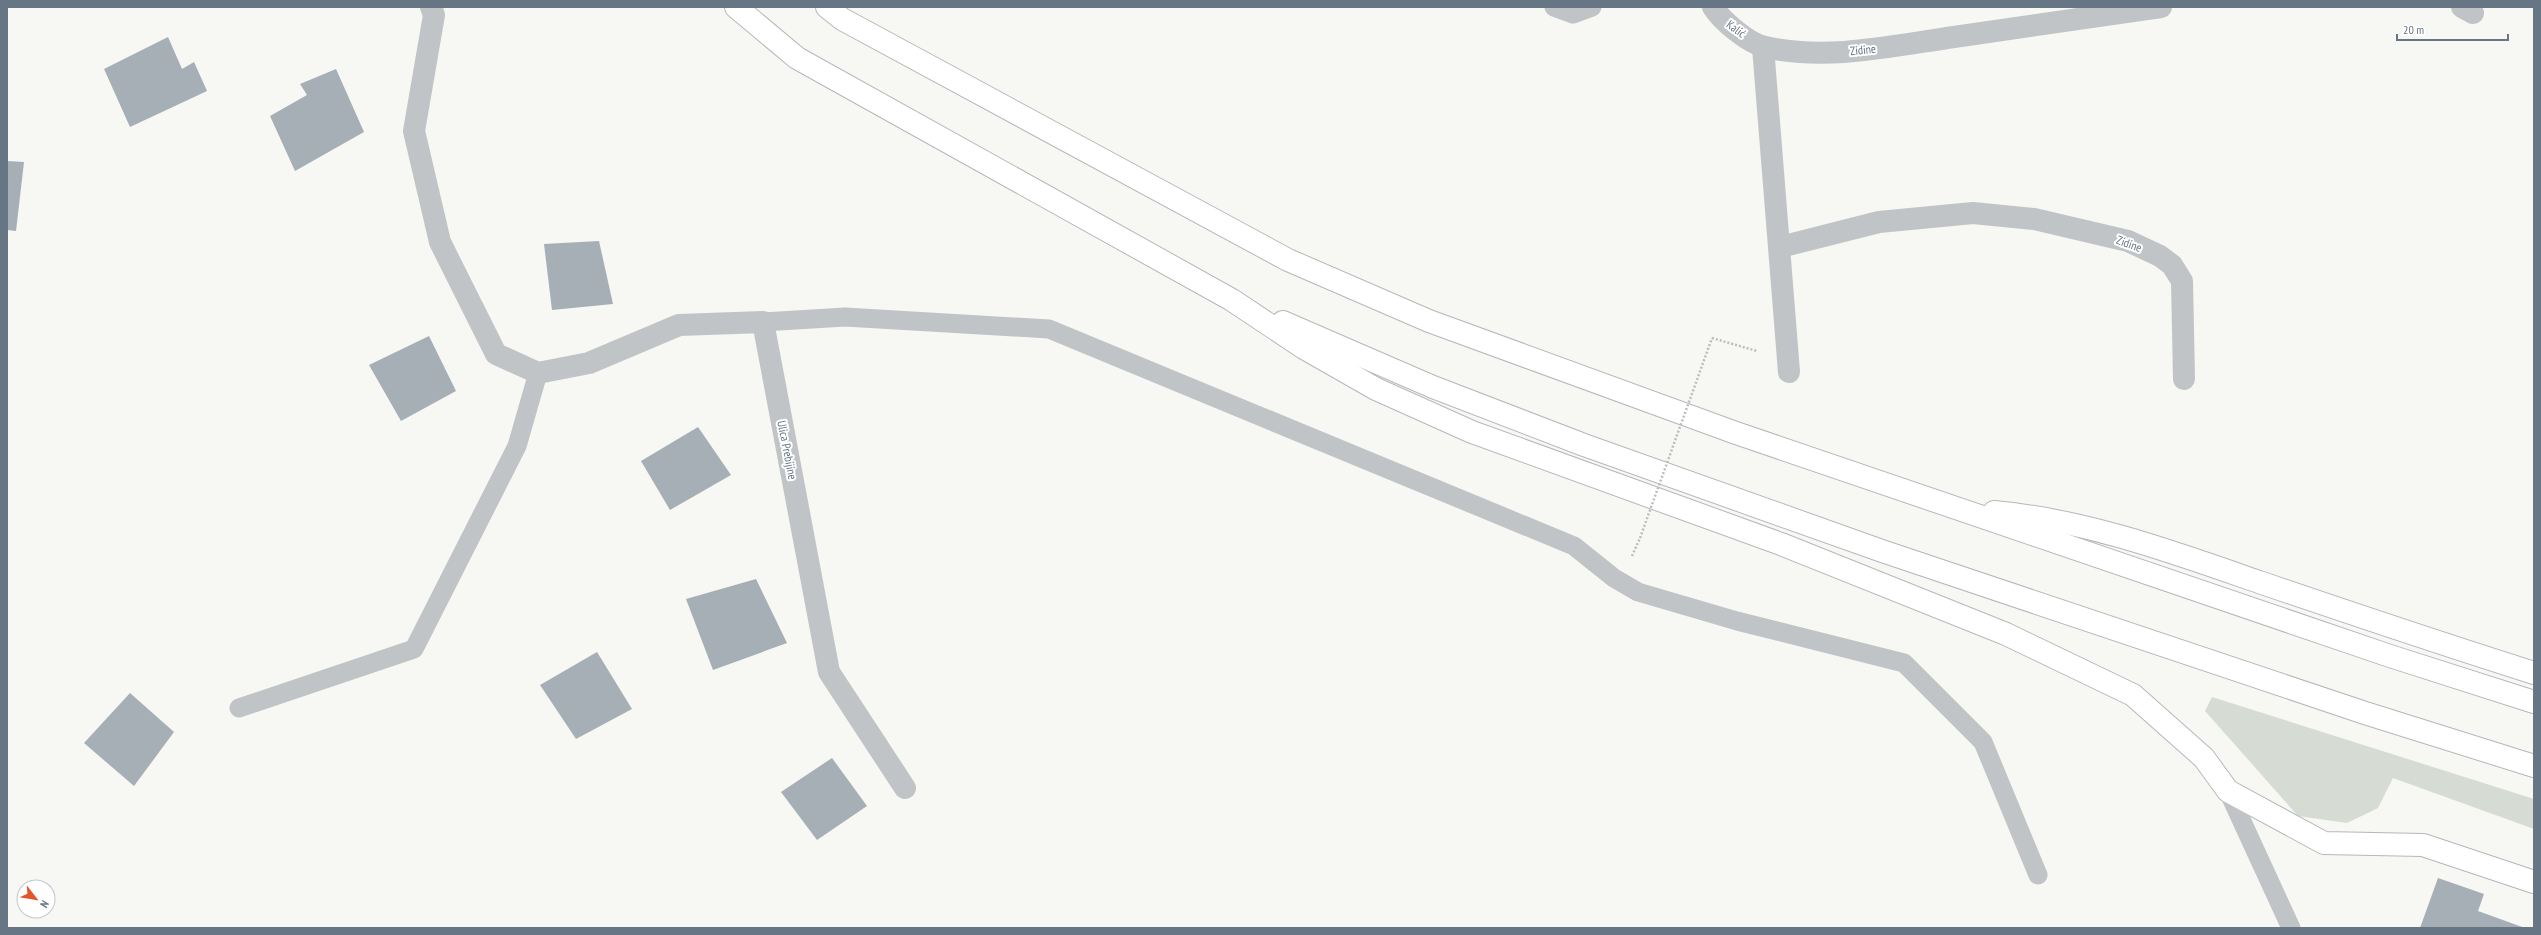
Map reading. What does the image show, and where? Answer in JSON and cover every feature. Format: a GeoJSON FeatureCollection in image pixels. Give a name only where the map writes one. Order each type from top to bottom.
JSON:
{"type":"FeatureCollection","features":[{"type":"Feature","properties":{"kind":"highway"},"geometry":{"type":"LineString","coordinates":[[736,7],[797,58],[1232,300],[1304,348],[1376,389],[1472,432],[1781,544],[2006,634],[2133,695],[2204,758],[2228,791],[2324,843],[2423,846],[2534,882]]}},
{"type":"Feature","properties":{"kind":"highway"},"geometry":{"type":"LineString","coordinates":[[827,7],[842,19],[1288,260],[1436,324],[1736,433],[2390,656],[2534,702]]}},
{"type":"Feature","properties":{"kind":"highway"},"geometry":{"type":"LineString","coordinates":[[1232,300],[1433,387],[1599,450],[1882,551],[2365,713],[2534,766]]}},
{"type":"Feature","properties":{"kind":"highway"},"geometry":{"type":"LineString","coordinates":[[1957,508],[2030,515],[2130,540],[2534,673]]}},
{"type":"Feature","properties":{"kind":"street"},"geometry":{"type":"LineString","coordinates":[[431,7],[434,15],[414,131],[440,242],[496,354],[538,374],[589,363],[679,324],[763,322]]}},
{"type":"Feature","properties":{"kind":"street","name":"Kalić"},"geometry":{"type":"LineString","coordinates":[[1713,7],[1720,17],[1742,35],[1763,47]]}},
{"type":"Feature","properties":{"kind":"street","name":"Zidine"},"geometry":{"type":"LineString","coordinates":[[1763,47],[1803,51],[1856,52],[2161,7]]}},
{"type":"Feature","properties":{"kind":"street"},"geometry":{"type":"LineString","coordinates":[[1763,47],[1789,366]]}},
{"type":"Feature","properties":{"kind":"street","name":"Zidine"},"geometry":{"type":"LineString","coordinates":[[1780,247],[1879,222],[1973,213],[2034,219],[2128,241],[2160,256],[2172,265],[2182,281],[2184,379]]}},
{"type":"Feature","properties":{"kind":"street","name":"Ulica Prebijine"},"geometry":{"type":"LineString","coordinates":[[763,322],[829,672],[905,788]]}},
{"type":"Feature","properties":{"kind":"lane"},"geometry":{"type":"LineString","coordinates":[[1554,7],[1573,14],[1592,7]]}},
{"type":"Feature","properties":{"kind":"lane"},"geometry":{"type":"LineString","coordinates":[[763,322],[845,317],[1049,329],[1574,546],[1614,578],[1638,592],[1737,621],[1904,663],[1983,742],[2038,875]]}},
{"type":"Feature","properties":{"kind":"lane"},"geometry":{"type":"LineString","coordinates":[[239,708],[414,649],[517,446],[538,374]]}},
{"type":"Feature","properties":{"kind":"lane"},"geometry":{"type":"LineString","coordinates":[[2228,791],[2289,926]]}},
{"type":"Feature","properties":{"kind":"path"},"geometry":{"type":"LineString","coordinates":[[1640,538],[1712,338],[1789,366]]}},
{"type":"Feature","properties":{"kind":"shaded area"},"geometry":{"type":"Polygon","coordinates":[[[2212,697],[2534,799],[2534,829],[2393,778],[2378,808],[2347,823],[2298,816],[2205,711],[2212,697]]]}},
{"type":"Feature","properties":{"kind":"building"},"geometry":{"type":"Polygon","coordinates":[[[168,37],[182,69],[194,62],[207,91],[130,127],[104,69],[168,37]]]}},
{"type":"Feature","properties":{"kind":"building"},"geometry":{"type":"Polygon","coordinates":[[[336,69],[364,132],[295,171],[270,116],[307,95],[300,84],[336,69]]]}},
{"type":"Feature","properties":{"kind":"building"},"geometry":{"type":"Polygon","coordinates":[[[7,161],[24,162],[16,231],[7,230],[7,161]]]}},
{"type":"Feature","properties":{"kind":"building"},"geometry":{"type":"Polygon","coordinates":[[[599,241],[613,304],[552,310],[544,244],[599,241]]]}},
{"type":"Feature","properties":{"kind":"building"},"geometry":{"type":"Polygon","coordinates":[[[429,336],[456,391],[401,421],[369,365],[429,336]]]}},
{"type":"Feature","properties":{"kind":"building"},"geometry":{"type":"Polygon","coordinates":[[[698,427],[731,475],[670,510],[641,461],[698,427]]]}},
{"type":"Feature","properties":{"kind":"building"},"geometry":{"type":"Polygon","coordinates":[[[756,579],[787,643],[713,670],[686,599],[756,579]]]}},
{"type":"Feature","properties":{"kind":"building"},"geometry":{"type":"Polygon","coordinates":[[[597,652],[632,709],[576,739],[540,685],[597,652]]]}},
{"type":"Feature","properties":{"kind":"building"},"geometry":{"type":"Polygon","coordinates":[[[130,693],[174,732],[134,786],[84,743],[130,693]]]}},
{"type":"Feature","properties":{"kind":"building"},"geometry":{"type":"Polygon","coordinates":[[[832,758],[867,806],[817,840],[781,792],[832,758]]]}},
{"type":"Feature","properties":{"kind":"building"},"geometry":{"type":"Polygon","coordinates":[[[2438,878],[2484,894],[2478,911],[2525,928],[2420,928],[2438,878]]]}}]}
